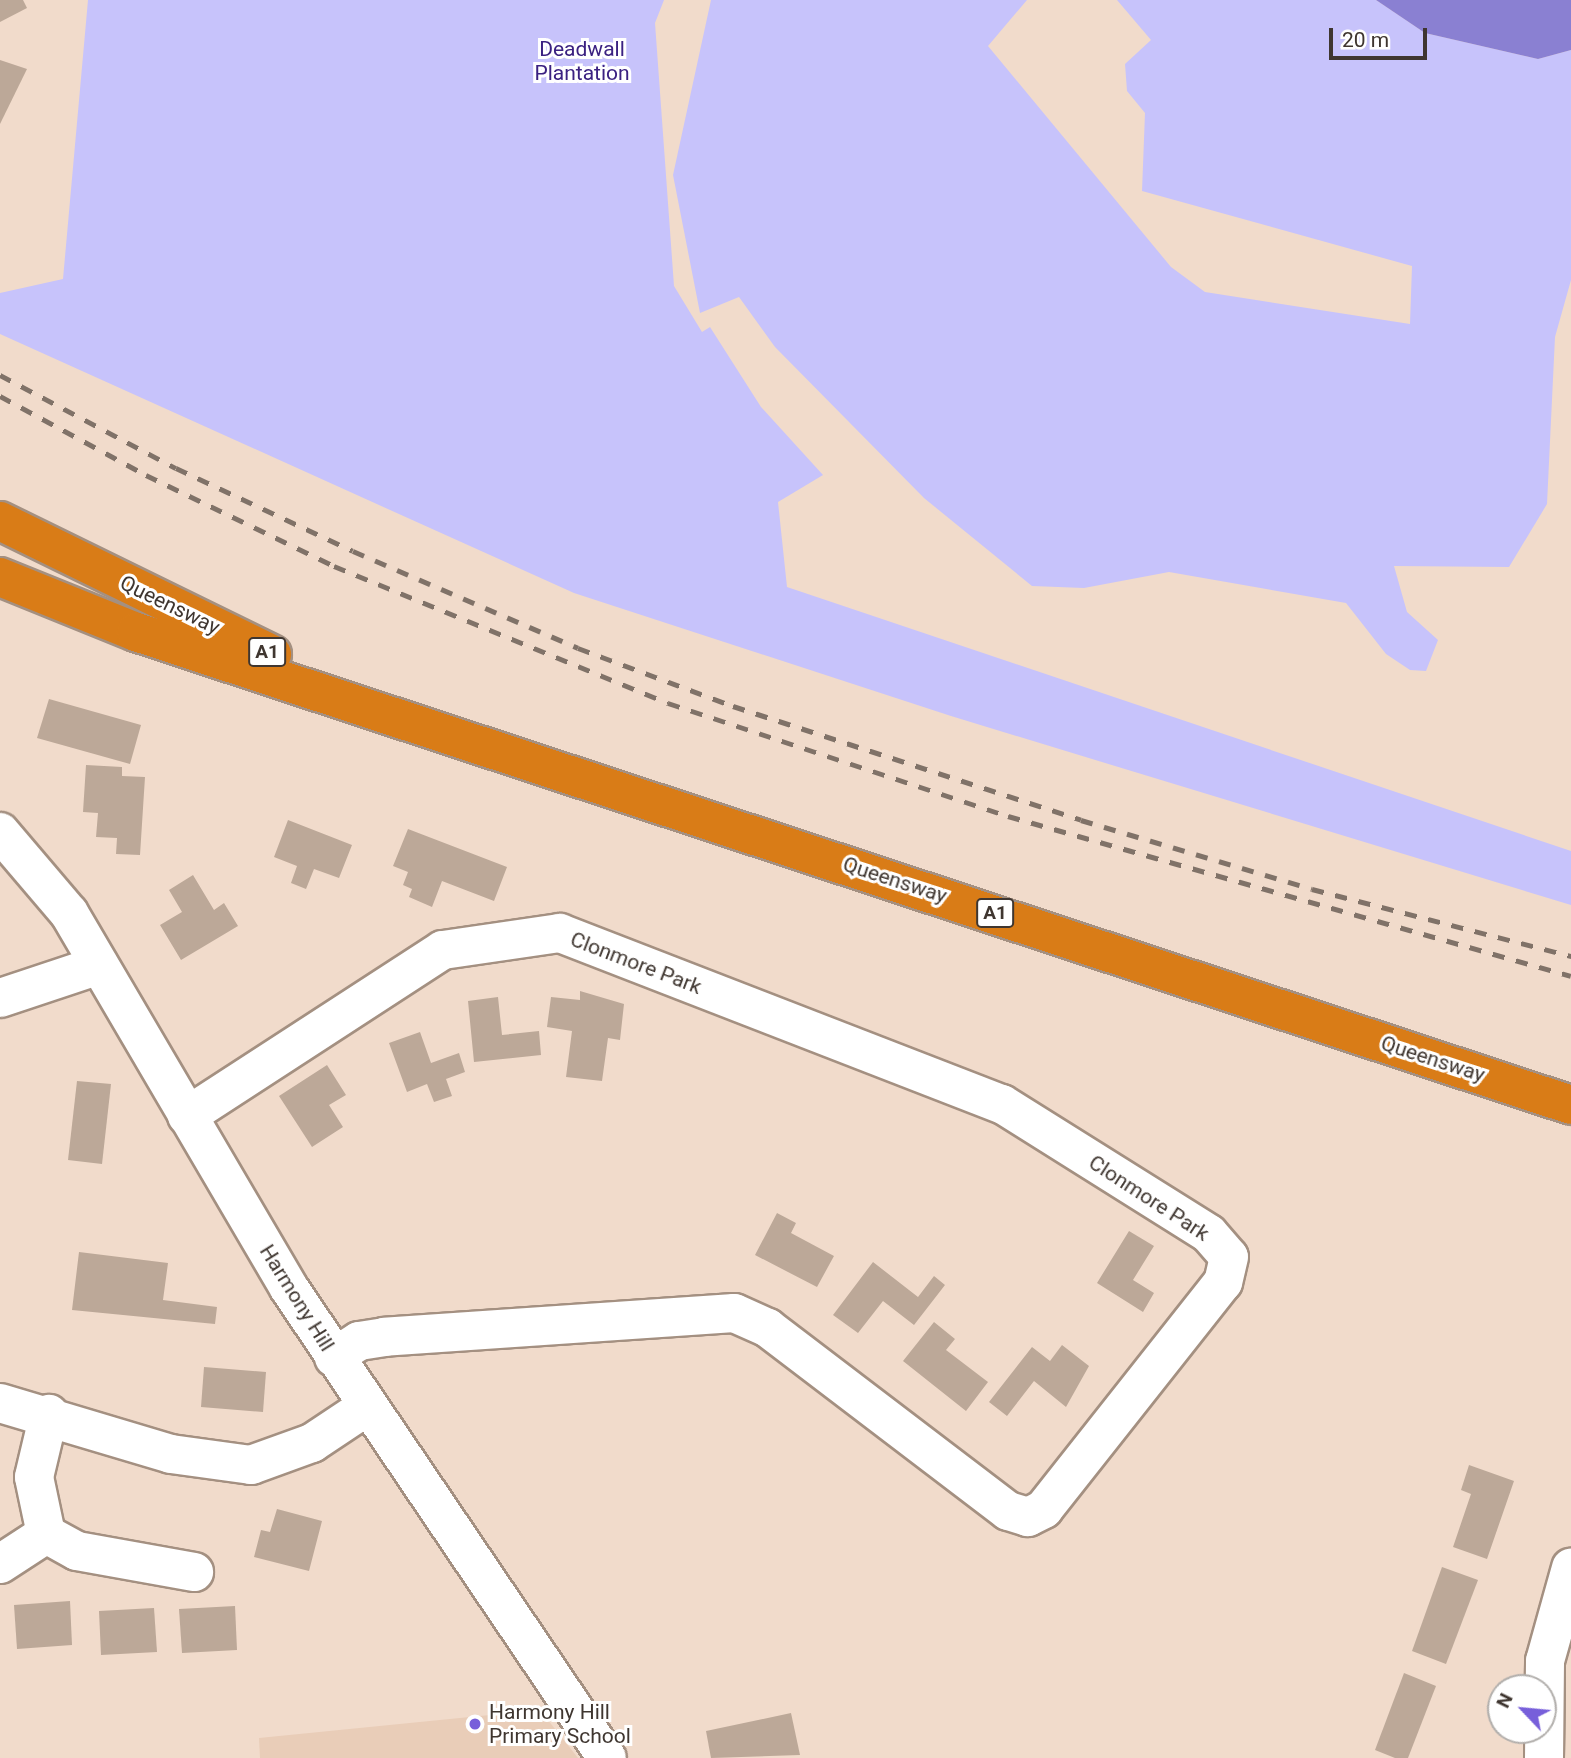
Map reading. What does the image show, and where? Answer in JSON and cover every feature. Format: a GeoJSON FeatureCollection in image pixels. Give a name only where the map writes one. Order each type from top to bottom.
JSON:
{"type":"FeatureCollection","features":[{"type":"Feature","properties":{"kind":"highway","name":"Queensway"},"geometry":{"type":"LineString","coordinates":[[0,521],[418,722]]}},
{"type":"Feature","properties":{"kind":"highway","name":"Queensway"},"geometry":{"type":"LineString","coordinates":[[0,578],[136,632],[418,722],[1571,1105]]}},
{"type":"Feature","properties":{"kind":"street","name":"Harmony Hill"},"geometry":{"type":"LineString","coordinates":[[0,832],[15,867],[99,965],[187,1115],[366,1407],[607,1758]]}},
{"type":"Feature","properties":{"kind":"street","name":"Clonmore Park"},"geometry":{"type":"LineString","coordinates":[[187,1115],[443,950],[560,933],[1002,1104],[1209,1234],[1229,1257],[1223,1282],[1044,1509],[1028,1517],[1008,1511],[768,1328],[734,1313],[384,1337],[359,1341],[334,1357]]}},
{"type":"Feature","properties":{"kind":"street"},"geometry":{"type":"LineString","coordinates":[[0,998],[99,965]]}},
{"type":"Feature","properties":{"kind":"street"},"geometry":{"type":"LineString","coordinates":[[0,1403],[50,1414],[170,1454],[251,1465],[312,1443],[366,1407]]}},
{"type":"Feature","properties":{"kind":"street"},"geometry":{"type":"LineString","coordinates":[[46,1534],[34,1477],[50,1414]]}},
{"type":"Feature","properties":{"kind":"street"},"geometry":{"type":"LineString","coordinates":[[0,1564],[46,1534]]}},
{"type":"Feature","properties":{"kind":"street"},"geometry":{"type":"LineString","coordinates":[[46,1534],[78,1551],[194,1572]]}},
{"type":"Feature","properties":{"kind":"street"},"geometry":{"type":"LineString","coordinates":[[1544,1758],[1545,1661],[1571,1568]]}},
{"type":"Feature","properties":{"kind":"shaded area"},"geometry":{"type":"Polygon","coordinates":[[[1376,0],[1571,0],[1571,50],[1538,59],[1425,33],[1376,0]]]}},
{"type":"Feature","properties":{"kind":"shaded area","name":"Harmony Hill Primary School"},"geometry":{"type":"Polygon","coordinates":[[[540,1710],[578,1758],[260,1758],[259,1738],[540,1710]]]}},
{"type":"Feature","properties":{"kind":"green space","name":"Deadwall Plantation"},"geometry":{"type":"Polygon","coordinates":[[[88,0],[664,0],[655,23],[674,286],[702,332],[710,327],[761,407],[823,475],[778,502],[787,587],[1571,851],[1571,905],[951,716],[574,593],[0,334],[0,293],[63,279],[88,0]]]}},
{"type":"Feature","properties":{"kind":"green space"},"geometry":{"type":"Polygon","coordinates":[[[711,0],[1027,0],[988,46],[1171,267],[1205,292],[1410,324],[1412,266],[1142,191],[1145,113],[1127,91],[1125,64],[1151,40],[1117,0],[1376,0],[1425,33],[1538,59],[1571,50],[1571,280],[1555,337],[1547,504],[1509,567],[1394,566],[1407,612],[1438,640],[1426,671],[1410,670],[1386,654],[1346,603],[1169,572],[1084,588],[1032,586],[924,498],[775,347],[739,297],[700,313],[673,175],[711,0]]]}},
{"type":"Feature","properties":{"kind":"building"},"geometry":{"type":"Polygon","coordinates":[[[0,0],[23,0],[27,8],[0,22],[0,0]]]}},
{"type":"Feature","properties":{"kind":"building"},"geometry":{"type":"Polygon","coordinates":[[[0,60],[27,69],[0,124],[0,60]]]}},
{"type":"Feature","properties":{"kind":"building"},"geometry":{"type":"Polygon","coordinates":[[[49,699],[141,725],[130,764],[37,738],[49,699]]]}},
{"type":"Feature","properties":{"kind":"building"},"geometry":{"type":"Polygon","coordinates":[[[86,765],[122,767],[122,776],[145,777],[140,855],[116,854],[117,838],[96,837],[98,813],[83,812],[86,765]]]}},
{"type":"Feature","properties":{"kind":"building"},"geometry":{"type":"Polygon","coordinates":[[[288,820],[352,845],[339,878],[314,869],[306,889],[291,883],[297,866],[274,857],[288,820]]]}},
{"type":"Feature","properties":{"kind":"building"},"geometry":{"type":"Polygon","coordinates":[[[408,829],[507,867],[494,901],[442,881],[432,907],[409,897],[412,889],[403,885],[408,872],[393,866],[408,829]]]}},
{"type":"Feature","properties":{"kind":"building"},"geometry":{"type":"Polygon","coordinates":[[[193,875],[214,910],[224,903],[238,926],[181,960],[160,925],[182,912],[169,890],[193,875]]]}},
{"type":"Feature","properties":{"kind":"building"},"geometry":{"type":"Polygon","coordinates":[[[580,991],[624,1004],[620,1040],[608,1038],[602,1081],[566,1077],[572,1031],[547,1027],[551,997],[580,1000],[580,991]]]}},
{"type":"Feature","properties":{"kind":"building"},"geometry":{"type":"Polygon","coordinates":[[[498,997],[502,1035],[539,1031],[541,1055],[474,1062],[468,1001],[498,997]]]}},
{"type":"Feature","properties":{"kind":"building"},"geometry":{"type":"Polygon","coordinates":[[[420,1032],[431,1063],[459,1053],[465,1072],[446,1079],[452,1096],[434,1102],[427,1084],[407,1092],[389,1043],[420,1032]]]}},
{"type":"Feature","properties":{"kind":"building"},"geometry":{"type":"Polygon","coordinates":[[[327,1065],[346,1095],[329,1105],[343,1127],[312,1147],[279,1096],[327,1065]]]}},
{"type":"Feature","properties":{"kind":"building"},"geometry":{"type":"Polygon","coordinates":[[[77,1081],[111,1084],[102,1164],[68,1160],[77,1081]]]}},
{"type":"Feature","properties":{"kind":"building"},"geometry":{"type":"Polygon","coordinates":[[[777,1213],[796,1223],[791,1233],[834,1256],[817,1287],[755,1255],[777,1213]]]}},
{"type":"Feature","properties":{"kind":"building"},"geometry":{"type":"Polygon","coordinates":[[[1129,1231],[1154,1246],[1133,1280],[1154,1293],[1143,1312],[1097,1283],[1129,1231]]]}},
{"type":"Feature","properties":{"kind":"building"},"geometry":{"type":"Polygon","coordinates":[[[79,1252],[168,1263],[163,1300],[217,1307],[215,1324],[72,1310],[79,1252]]]}},
{"type":"Feature","properties":{"kind":"building"},"geometry":{"type":"Polygon","coordinates":[[[873,1262],[918,1297],[934,1276],[945,1285],[914,1325],[883,1301],[858,1333],[833,1315],[873,1262]]]}},
{"type":"Feature","properties":{"kind":"building"},"geometry":{"type":"Polygon","coordinates":[[[934,1322],[955,1339],[946,1350],[988,1382],[966,1411],[903,1361],[934,1322]]]}},
{"type":"Feature","properties":{"kind":"building"},"geometry":{"type":"Polygon","coordinates":[[[1062,1345],[1089,1366],[1066,1407],[1034,1381],[1007,1416],[989,1402],[1032,1347],[1050,1361],[1062,1345]]]}},
{"type":"Feature","properties":{"kind":"building"},"geometry":{"type":"Polygon","coordinates":[[[204,1367],[266,1372],[263,1412],[201,1407],[204,1367]]]}},
{"type":"Feature","properties":{"kind":"building"},"geometry":{"type":"Polygon","coordinates":[[[1469,1465],[1514,1481],[1487,1559],[1453,1547],[1471,1494],[1461,1490],[1469,1465]]]}},
{"type":"Feature","properties":{"kind":"building"},"geometry":{"type":"Polygon","coordinates":[[[277,1509],[322,1521],[309,1571],[254,1557],[261,1530],[270,1532],[277,1509]]]}},
{"type":"Feature","properties":{"kind":"building"},"geometry":{"type":"Polygon","coordinates":[[[1442,1567],[1478,1580],[1446,1664],[1412,1651],[1442,1567]]]}},
{"type":"Feature","properties":{"kind":"building"},"geometry":{"type":"Polygon","coordinates":[[[70,1601],[72,1645],[17,1649],[14,1605],[70,1601]]]}},
{"type":"Feature","properties":{"kind":"building"},"geometry":{"type":"Polygon","coordinates":[[[235,1606],[237,1650],[182,1653],[179,1609],[235,1606]]]}},
{"type":"Feature","properties":{"kind":"building"},"geometry":{"type":"Polygon","coordinates":[[[154,1608],[157,1652],[101,1655],[99,1611],[154,1608]]]}},
{"type":"Feature","properties":{"kind":"building"},"geometry":{"type":"Polygon","coordinates":[[[1404,1673],[1436,1686],[1408,1758],[1395,1758],[1375,1750],[1404,1673]]]}},
{"type":"Feature","properties":{"kind":"building"},"geometry":{"type":"Polygon","coordinates":[[[791,1713],[800,1755],[711,1758],[706,1731],[791,1713]]]}},
{"type":"Feature","properties":{"kind":"railway"},"geometry":{"type":"LineString","coordinates":[[0,375],[176,468],[353,551],[578,648],[733,706],[1081,820],[1312,889],[1571,956]]}},
{"type":"Feature","properties":{"kind":"railway"},"geometry":{"type":"LineString","coordinates":[[0,396],[146,475],[334,566],[668,703],[1008,816],[1571,976]]}},
{"type":"Feature","properties":{"kind":"place","name":"Harmony Hill Primary School"},"geometry":{"type":"Point","coordinates":[475,1724]}}]}
